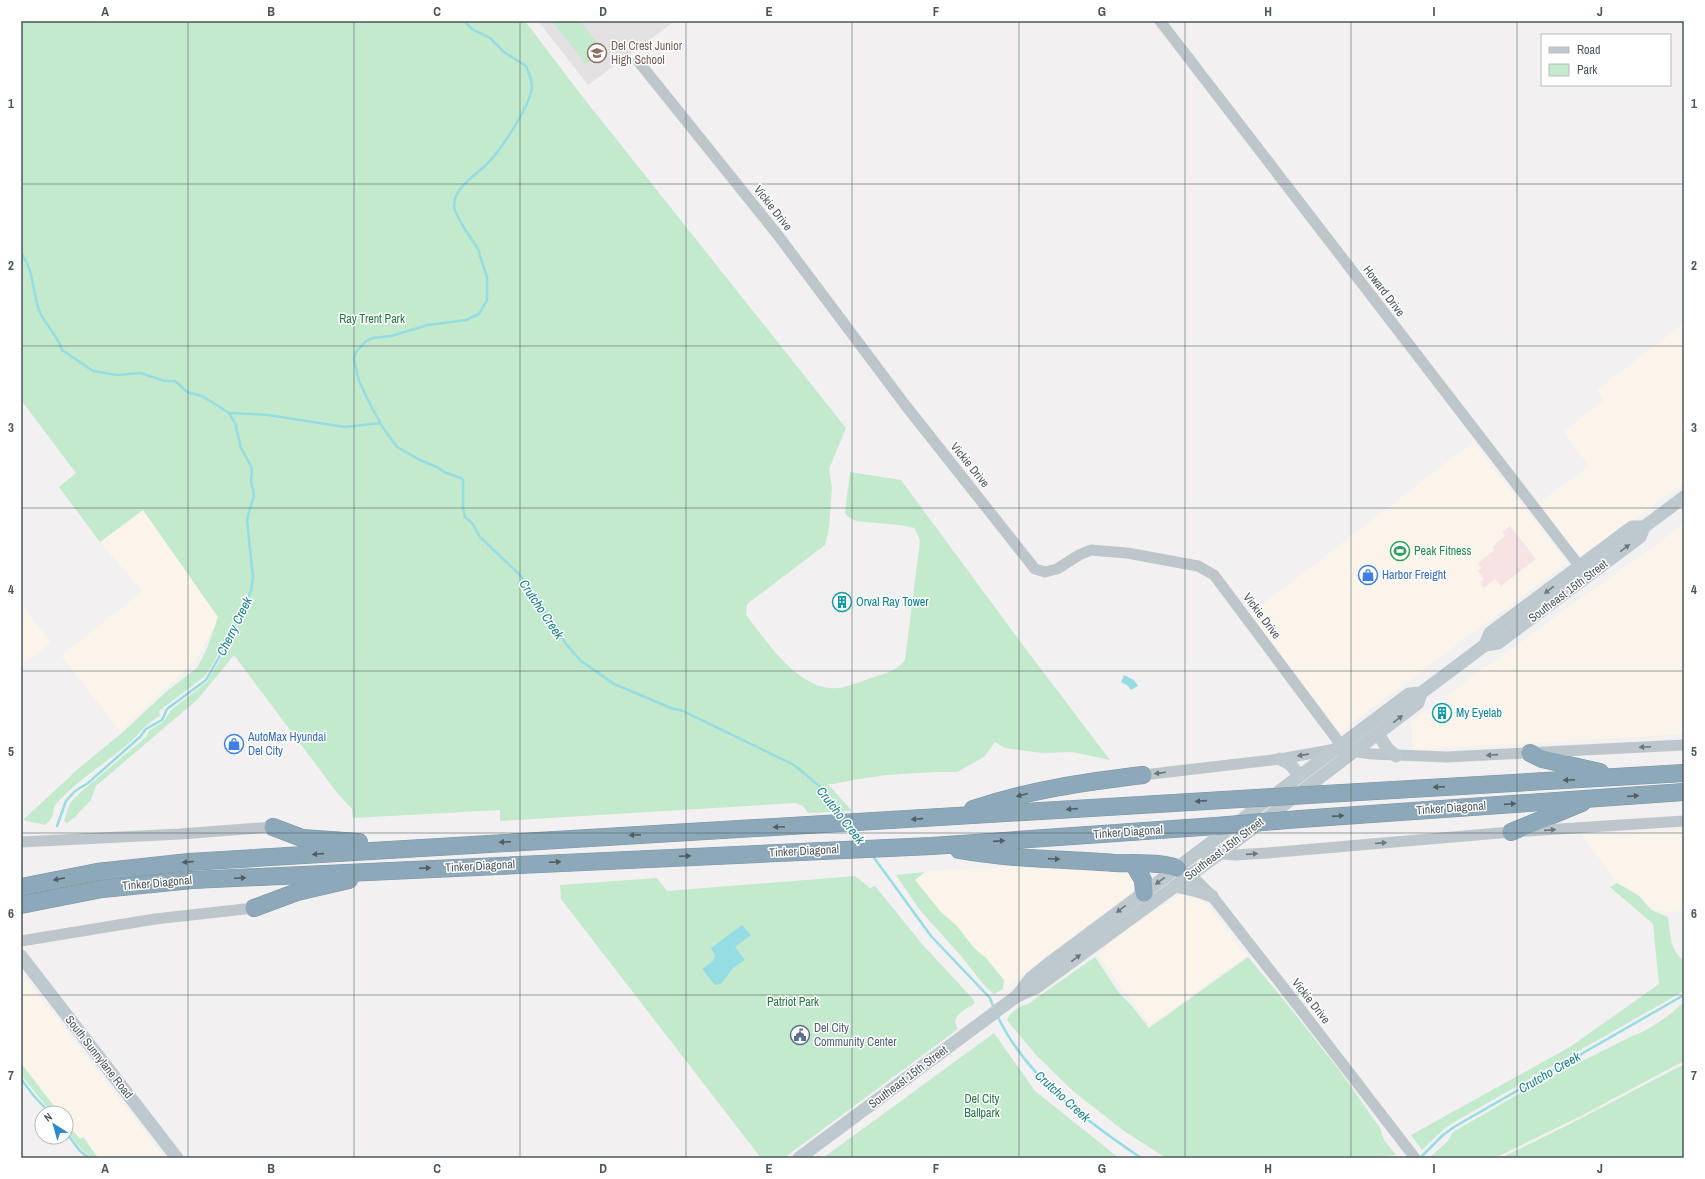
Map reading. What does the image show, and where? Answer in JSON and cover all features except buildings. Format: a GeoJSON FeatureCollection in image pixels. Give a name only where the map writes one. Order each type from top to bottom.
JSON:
{"type":"FeatureCollection","features":[{"type":"Feature","properties":{"kind":"highway"},"geometry":{"type":"LineString","coordinates":[[1530,753],[1542,759],[1622,777]]}},
{"type":"Feature","properties":{"kind":"highway","name":"Tinker Diagonal"},"geometry":{"type":"LineString","coordinates":[[21,887],[97,872],[149,866],[427,847],[1684,774]]}},
{"type":"Feature","properties":{"kind":"highway"},"geometry":{"type":"LineString","coordinates":[[953,816],[1002,800],[1045,789],[1078,783],[1143,775]]}},
{"type":"Feature","properties":{"kind":"highway","name":"Tinker Diagonal"},"geometry":{"type":"LineString","coordinates":[[21,905],[102,888],[149,883],[386,870],[932,846],[1684,792]]}},
{"type":"Feature","properties":{"kind":"highway"},"geometry":{"type":"LineString","coordinates":[[1511,832],[1594,798]]}},
{"type":"Feature","properties":{"kind":"highway"},"geometry":{"type":"LineString","coordinates":[[273,827],[306,839],[427,847]]}},
{"type":"Feature","properties":{"kind":"highway"},"geometry":{"type":"LineString","coordinates":[[932,846],[987,855],[1163,864],[1183,872]]}},
{"type":"Feature","properties":{"kind":"highway"},"geometry":{"type":"LineString","coordinates":[[1133,863],[1143,880],[1144,893]]}},
{"type":"Feature","properties":{"kind":"highway"},"geometry":{"type":"LineString","coordinates":[[254,908],[297,892],[386,870]]}},
{"type":"Feature","properties":{"kind":"main road","name":"Southeast 15th Street"},"geometry":{"type":"LineString","coordinates":[[1098,934],[1175,886],[1183,872],[1199,852],[1299,775],[1409,694],[1420,693],[1485,645],[1498,643],[1584,571],[1632,527],[1644,526],[1684,497]]}},
{"type":"Feature","properties":{"kind":"main road","name":"Southeast 15th Street"},"geometry":{"type":"LineString","coordinates":[[799,1158],[1017,996],[1037,987],[1051,970],[1098,934],[1144,893],[1219,854],[1418,704],[1420,693]]}},
{"type":"Feature","properties":{"kind":"main road"},"geometry":{"type":"LineString","coordinates":[[1378,734],[1387,748],[1396,756]]}},
{"type":"Feature","properties":{"kind":"main road"},"geometry":{"type":"LineString","coordinates":[[1280,759],[1290,764],[1299,775]]}},
{"type":"Feature","properties":{"kind":"main road"},"geometry":{"type":"LineString","coordinates":[[1175,886],[1212,896]]}},
{"type":"Feature","properties":{"kind":"main road","name":"South Sunnylane Road"},"geometry":{"type":"LineString","coordinates":[[21,956],[177,1158]]}},
{"type":"Feature","properties":{"kind":"street","name":"Howard Drive"},"geometry":{"type":"LineString","coordinates":[[1160,21],[1584,571]]}},
{"type":"Feature","properties":{"kind":"street","name":"Vickie Drive"},"geometry":{"type":"LineString","coordinates":[[638,61],[777,234],[906,406],[1035,569],[1045,572],[1057,569],[1079,555],[1091,550],[1098,550],[1127,553],[1198,566],[1214,575],[1339,747]]}},
{"type":"Feature","properties":{"kind":"street"},"geometry":{"type":"LineString","coordinates":[[1143,775],[1280,759],[1339,747],[1353,752],[1396,756],[1447,757],[1684,745]]}},
{"type":"Feature","properties":{"kind":"street"},"geometry":{"type":"LineString","coordinates":[[1199,852],[1235,855],[1511,832],[1684,822]]}},
{"type":"Feature","properties":{"kind":"street"},"geometry":{"type":"LineString","coordinates":[[21,842],[180,834],[273,827]]}},
{"type":"Feature","properties":{"kind":"street","name":"Vickie Drive"},"geometry":{"type":"LineString","coordinates":[[1183,872],[1212,896],[1415,1158]]}},
{"type":"Feature","properties":{"kind":"street"},"geometry":{"type":"LineString","coordinates":[[21,941],[155,919],[254,908]]}},
{"type":"Feature","properties":{"kind":"shaded area","name":"Del Crest Junior High School"},"geometry":{"type":"Polygon","coordinates":[[[538,21],[675,21],[588,85],[538,21]]]}},
{"type":"Feature","properties":{"kind":"shaded area"},"geometry":{"type":"Polygon","coordinates":[[[1684,323],[1684,483],[1590,553],[1583,556],[1580,555],[1567,542],[1539,503],[1589,466],[1563,432],[1604,400],[1597,390],[1684,323]]]}},
{"type":"Feature","properties":{"kind":"shaded area"},"geometry":{"type":"Polygon","coordinates":[[[1473,442],[1567,563],[1340,732],[1250,614],[1473,442]]]}},
{"type":"Feature","properties":{"kind":"shaded area"},"geometry":{"type":"Polygon","coordinates":[[[143,510],[218,617],[217,622],[196,660],[120,731],[61,656],[142,591],[100,542],[143,510]]]}},
{"type":"Feature","properties":{"kind":"shaded area"},"geometry":{"type":"Polygon","coordinates":[[[1684,524],[1684,734],[1413,750],[1411,721],[1684,524]]]}},
{"type":"Feature","properties":{"kind":"shaded area"},"geometry":{"type":"Polygon","coordinates":[[[1510,526],[1536,559],[1501,586],[1495,579],[1484,588],[1480,582],[1484,579],[1478,571],[1481,568],[1478,563],[1494,550],[1492,547],[1505,536],[1502,532],[1510,526]]]}},
{"type":"Feature","properties":{"kind":"shaded area"},"geometry":{"type":"Polygon","coordinates":[[[21,603],[51,643],[21,665],[21,603]]]}},
{"type":"Feature","properties":{"kind":"shaded area"},"geometry":{"type":"Polygon","coordinates":[[[1684,830],[1684,911],[1665,912],[1652,909],[1640,895],[1617,882],[1581,835],[1684,830]]]}},
{"type":"Feature","properties":{"kind":"shaded area"},"geometry":{"type":"Polygon","coordinates":[[[1011,866],[1130,869],[1142,884],[1003,989],[914,880],[927,871],[1011,866]]]}},
{"type":"Feature","properties":{"kind":"shaded area"},"geometry":{"type":"Polygon","coordinates":[[[1186,893],[1200,897],[1209,906],[1246,956],[1150,1025],[1097,955],[1120,935],[1179,895],[1186,893]]]}},
{"type":"Feature","properties":{"kind":"shaded area"},"geometry":{"type":"Polygon","coordinates":[[[21,972],[165,1158],[99,1158],[83,1136],[80,1139],[74,1132],[74,1105],[53,1105],[21,1062],[21,972]]]}},
{"type":"Feature","properties":{"kind":"green space","name":"Ray Trent Park"},"geometry":{"type":"Polygon","coordinates":[[[21,21],[525,21],[582,96],[846,428],[829,469],[832,487],[829,529],[825,545],[747,604],[746,615],[763,637],[792,670],[816,684],[829,688],[849,686],[888,672],[897,668],[905,660],[920,541],[915,528],[856,521],[847,516],[845,512],[850,472],[901,480],[1110,760],[1072,752],[1042,753],[1005,748],[995,742],[984,757],[957,772],[886,775],[828,784],[852,811],[808,813],[803,806],[795,803],[500,821],[500,810],[353,818],[352,809],[338,794],[234,655],[198,699],[96,786],[91,800],[74,818],[67,823],[64,821],[70,803],[83,790],[146,737],[149,731],[163,722],[171,710],[207,682],[229,644],[226,637],[214,662],[205,676],[159,711],[160,716],[127,745],[85,777],[61,798],[54,807],[53,816],[45,825],[23,820],[78,769],[123,732],[167,691],[197,668],[206,651],[218,617],[143,510],[100,542],[59,487],[76,473],[21,400],[21,21]]]}},
{"type":"Feature","properties":{"kind":"green space"},"geometry":{"type":"Polygon","coordinates":[[[552,21],[580,21],[603,51],[586,64],[552,21]]]}},
{"type":"Feature","properties":{"kind":"green space"},"geometry":{"type":"Polygon","coordinates":[[[925,872],[915,880],[941,912],[957,926],[974,948],[986,958],[1004,980],[1003,989],[994,994],[983,984],[962,957],[919,909],[896,875],[925,872]]]}},
{"type":"Feature","properties":{"kind":"green space","name":"Patriot Park"},"geometry":{"type":"Polygon","coordinates":[[[855,876],[870,888],[875,886],[922,944],[975,1003],[957,1016],[955,1020],[958,1029],[784,1158],[761,1158],[561,899],[560,885],[657,878],[667,891],[855,876]]]}},
{"type":"Feature","properties":{"kind":"green space"},"geometry":{"type":"Polygon","coordinates":[[[1617,883],[1639,896],[1651,910],[1668,917],[1673,947],[1679,956],[1684,960],[1684,991],[1461,1118],[1445,1128],[1422,1150],[1411,1135],[1570,1047],[1659,984],[1653,924],[1610,887],[1617,883]]]}},
{"type":"Feature","properties":{"kind":"green space"},"geometry":{"type":"Polygon","coordinates":[[[1095,957],[1119,993],[1131,1005],[1149,1028],[1248,957],[1340,1071],[1380,1128],[1384,1140],[1396,1155],[1368,1158],[1166,1158],[1124,1131],[1073,1091],[1037,1056],[1007,1020],[1015,1010],[1028,1004],[1095,957]]]}},
{"type":"Feature","properties":{"kind":"green space"},"geometry":{"type":"Polygon","coordinates":[[[1684,1002],[1684,1061],[1581,1116],[1495,1158],[1430,1157],[1447,1142],[1453,1132],[1529,1088],[1632,1036],[1639,1034],[1666,1017],[1684,1002]]]}},
{"type":"Feature","properties":{"kind":"green space","name":"Del City Ballpark"},"geometry":{"type":"Polygon","coordinates":[[[994,1033],[1035,1091],[1119,1158],[823,1158],[994,1033]]]}},
{"type":"Feature","properties":{"kind":"green space"},"geometry":{"type":"Polygon","coordinates":[[[21,1063],[53,1105],[45,1105],[21,1075],[21,1063]]]}},
{"type":"Feature","properties":{"kind":"green space"},"geometry":{"type":"Polygon","coordinates":[[[1684,1064],[1684,1158],[1501,1158],[1570,1124],[1684,1064]]]}},
{"type":"Feature","properties":{"kind":"green space"},"geometry":{"type":"Polygon","coordinates":[[[74,1132],[80,1139],[83,1137],[98,1158],[92,1158],[81,1149],[74,1140],[74,1132]]]}},
{"type":"Feature","properties":{"kind":"water"},"geometry":{"type":"Polygon","coordinates":[[[1124,675],[1134,680],[1138,686],[1131,690],[1128,686],[1121,682],[1124,675]]]}},
{"type":"Feature","properties":{"kind":"water"},"geometry":{"type":"Polygon","coordinates":[[[742,925],[751,935],[735,947],[745,960],[734,967],[721,984],[715,985],[702,969],[713,961],[715,955],[711,948],[742,925]]]}},
{"type":"Feature","properties":{"kind":"waterway","name":"Crutcho Creek"},"geometry":{"type":"LineString","coordinates":[[464,21],[472,29],[490,38],[504,52],[526,66],[532,83],[527,104],[500,149],[487,164],[466,182],[457,193],[455,199],[454,206],[457,217],[479,251],[487,277],[487,300],[479,314],[466,320],[428,325],[391,336],[373,338],[366,341],[356,352],[354,359],[359,381],[383,428],[397,447],[420,460],[463,480],[463,509],[465,517],[472,523],[480,537],[521,576],[566,644],[581,661],[614,684],[671,708],[683,711],[794,765],[823,789],[843,816]]}},
{"type":"Feature","properties":{"kind":"waterway","name":"Cherry Creek"},"geometry":{"type":"LineString","coordinates":[[21,253],[31,273],[41,315],[57,339],[62,350],[93,371],[117,375],[140,373],[165,381],[175,381],[187,392],[202,396],[229,413],[235,423],[241,448],[252,468],[251,481],[254,495],[247,520],[253,577],[251,591],[226,645],[206,680],[167,709],[162,720],[146,729],[140,737],[88,783],[75,791],[66,801],[57,826]]}},
{"type":"Feature","properties":{"kind":"waterway"},"geometry":{"type":"LineString","coordinates":[[230,413],[268,415],[345,427],[380,423]]}},
{"type":"Feature","properties":{"kind":"waterway","name":"Crutcho Creek"},"geometry":{"type":"LineString","coordinates":[[853,829],[863,843]]}},
{"type":"Feature","properties":{"kind":"waterway","name":"Crutcho Creek"},"geometry":{"type":"LineString","coordinates":[[872,855],[931,936],[990,998],[994,1009]]}},
{"type":"Feature","properties":{"kind":"waterway","name":"Crutcho Creek"},"geometry":{"type":"LineString","coordinates":[[1420,1158],[1443,1135],[1454,1127],[1684,995]]}},
{"type":"Feature","properties":{"kind":"waterway","name":"Crutcho Creek"},"geometry":{"type":"LineString","coordinates":[[997,1015],[1009,1037],[1024,1058],[1059,1096],[1099,1128],[1141,1158]]}},
{"type":"Feature","properties":{"kind":"waterway","name":"Cherry Creek"},"geometry":{"type":"LineString","coordinates":[[21,1079],[42,1105]]}},
{"type":"Feature","properties":{"kind":"waterway","name":"Cherry Creek"},"geometry":{"type":"LineString","coordinates":[[74,1143],[80,1151],[89,1158]]}},
{"type":"Feature","properties":{"kind":"place","name":"Del Crest Junior High School"},"geometry":{"type":"Point","coordinates":[597,53]}},
{"type":"Feature","properties":{"kind":"place","name":"Peak Fitness"},"geometry":{"type":"Point","coordinates":[1400,551]}},
{"type":"Feature","properties":{"kind":"place","name":"Harbor Freight"},"geometry":{"type":"Point","coordinates":[1368,575]}},
{"type":"Feature","properties":{"kind":"place","name":"Orval Ray Tower"},"geometry":{"type":"Point","coordinates":[842,602]}},
{"type":"Feature","properties":{"kind":"place","name":"My Eyelab"},"geometry":{"type":"Point","coordinates":[1442,713]}},
{"type":"Feature","properties":{"kind":"place","name":"AutoMax Hyundai Del City"},"geometry":{"type":"Point","coordinates":[234,744]}},
{"type":"Feature","properties":{"kind":"place","name":"Del City Community Center"},"geometry":{"type":"Point","coordinates":[800,1035]}}]}
